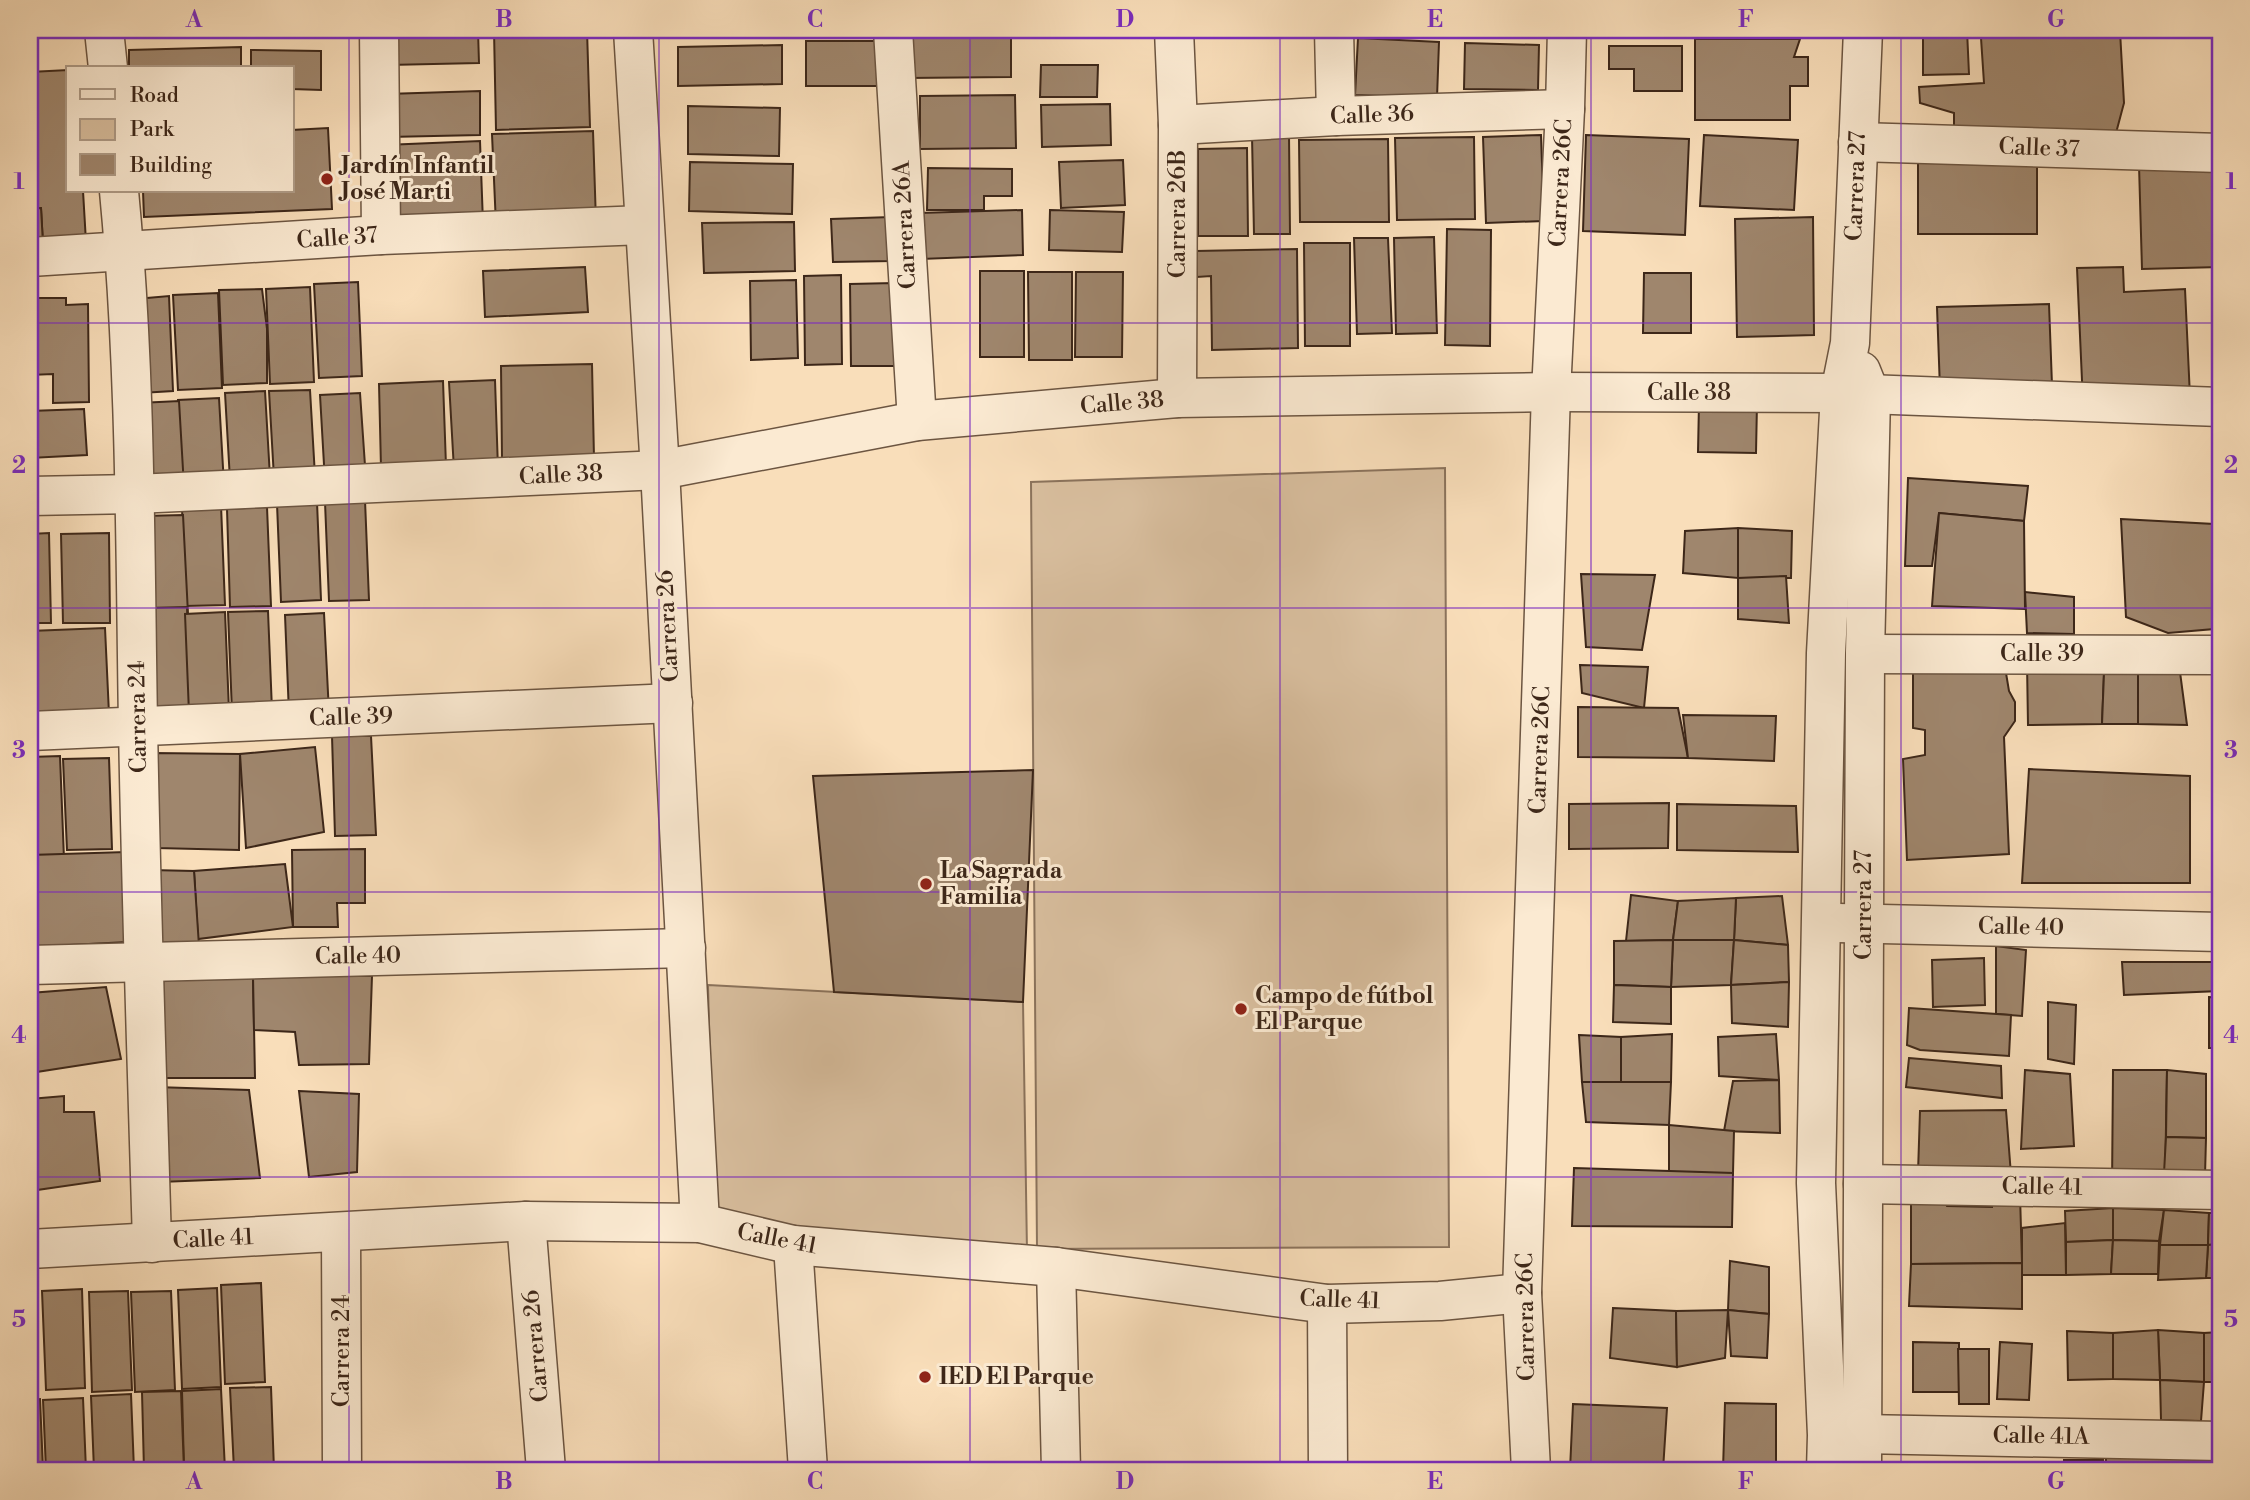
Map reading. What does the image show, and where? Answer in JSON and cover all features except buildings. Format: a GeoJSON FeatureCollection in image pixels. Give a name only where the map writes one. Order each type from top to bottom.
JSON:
{"type":"FeatureCollection","features":[{"type":"Feature","properties":{"kind":"street"},"geometry":{"type":"LineString","coordinates":[[104,30],[108,66]]}},
{"type":"Feature","properties":{"kind":"street"},"geometry":{"type":"LineString","coordinates":[[379,30],[382,235]]}},
{"type":"Feature","properties":{"kind":"street","name":"Carrera 26"},"geometry":{"type":"LineString","coordinates":[[633,30],[660,470],[700,1223]]}},
{"type":"Feature","properties":{"kind":"street","name":"Carrera 26A"},"geometry":{"type":"LineString","coordinates":[[893,30],[917,421]]}},
{"type":"Feature","properties":{"kind":"street","name":"Carrera 26B"},"geometry":{"type":"LineString","coordinates":[[1174,30],[1178,125],[1177,398]]}},
{"type":"Feature","properties":{"kind":"street"},"geometry":{"type":"LineString","coordinates":[[1334,30],[1336,116]]}},
{"type":"Feature","properties":{"kind":"street","name":"Carrera 26C"},"geometry":{"type":"LineString","coordinates":[[1531,1470],[1522,1293],[1551,392],[1567,30]]}},
{"type":"Feature","properties":{"kind":"street","name":"Carrera 27"},"geometry":{"type":"LineString","coordinates":[[1862,1452],[1865,654],[1855,394],[1850,343],[1863,30]]}},
{"type":"Feature","properties":{"kind":"street","name":"Calle 36"},"geometry":{"type":"LineString","coordinates":[[1178,125],[1336,116],[1565,109]]}},
{"type":"Feature","properties":{"kind":"street","name":"Calle 37"},"geometry":{"type":"LineString","coordinates":[[1858,142],[2220,153]]}},
{"type":"Feature","properties":{"kind":"street","name":"Carrera 24"},"geometry":{"type":"LineString","coordinates":[[119,192],[125,251],[135,494],[143,961],[152,1243]]}},
{"type":"Feature","properties":{"kind":"street","name":"Calle 37"},"geometry":{"type":"LineString","coordinates":[[30,257],[382,235],[644,225]]}},
{"type":"Feature","properties":{"kind":"street","name":"Calle 38"},"geometry":{"type":"LineString","coordinates":[[30,496],[135,494],[660,470],[917,421],[1177,398],[1551,392],[1855,394],[2220,407]]}},
{"type":"Feature","properties":{"kind":"street","name":"Carrera 27"},"geometry":{"type":"LineString","coordinates":[[1826,1470],[1827,1435],[1816,1183],[1826,653],[1855,394]]}},
{"type":"Feature","properties":{"kind":"street","name":"Calle 39"},"geometry":{"type":"LineString","coordinates":[[1865,654],[2220,655]]}},
{"type":"Feature","properties":{"kind":"street","name":"Calle 39"},"geometry":{"type":"LineString","coordinates":[[30,731],[673,703]]}},
{"type":"Feature","properties":{"kind":"street","name":"Calle 40"},"geometry":{"type":"LineString","coordinates":[[1822,923],[2220,932]]}},
{"type":"Feature","properties":{"kind":"street","name":"Calle 40"},"geometry":{"type":"LineString","coordinates":[[30,965],[686,948]]}},
{"type":"Feature","properties":{"kind":"street","name":"Calle 41"},"geometry":{"type":"LineString","coordinates":[[1863,1184],[2220,1190]]}},
{"type":"Feature","properties":{"kind":"street","name":"Carrera 26"},"geometry":{"type":"LineString","coordinates":[[526,1221],[547,1470]]}},
{"type":"Feature","properties":{"kind":"street","name":"Calle 41"},"geometry":{"type":"LineString","coordinates":[[30,1249],[526,1221],[700,1223],[793,1245],[1056,1267],[1327,1304],[1440,1301],[1522,1293]]}},
{"type":"Feature","properties":{"kind":"street","name":"Carrera 24"},"geometry":{"type":"LineString","coordinates":[[341,1232],[342,1470]]}},
{"type":"Feature","properties":{"kind":"street"},"geometry":{"type":"LineString","coordinates":[[793,1245],[808,1470]]}},
{"type":"Feature","properties":{"kind":"street"},"geometry":{"type":"LineString","coordinates":[[1056,1267],[1061,1470]]}},
{"type":"Feature","properties":{"kind":"street"},"geometry":{"type":"LineString","coordinates":[[1327,1304],[1328,1470]]}},
{"type":"Feature","properties":{"kind":"street","name":"Calle 41A"},"geometry":{"type":"LineString","coordinates":[[1862,1452],[2220,1441]]}},
{"type":"Feature","properties":{"kind":"green space","name":"Campo de fútbol El Parque"},"geometry":{"type":"Polygon","coordinates":[[[1445,468],[1449,1247],[1037,1249],[1031,482],[1445,468]]]}},
{"type":"Feature","properties":{"kind":"green space"},"geometry":{"type":"Polygon","coordinates":[[[708,985],[1023,1002],[1027,1251],[845,1239],[714,1214],[708,985]]]}},
{"type":"Feature","properties":{"kind":"place","name":"Jardín Infantil José Marti"},"geometry":{"type":"Point","coordinates":[327,179]}},
{"type":"Feature","properties":{"kind":"place","name":"La Sagrada Familia"},"geometry":{"type":"Point","coordinates":[926,884]}},
{"type":"Feature","properties":{"kind":"place","name":"Campo de fútbol El Parque"},"geometry":{"type":"Point","coordinates":[1241,1009]}},
{"type":"Feature","properties":{"kind":"place","name":"IED El Parque"},"geometry":{"type":"Point","coordinates":[925,1377]}}]}
